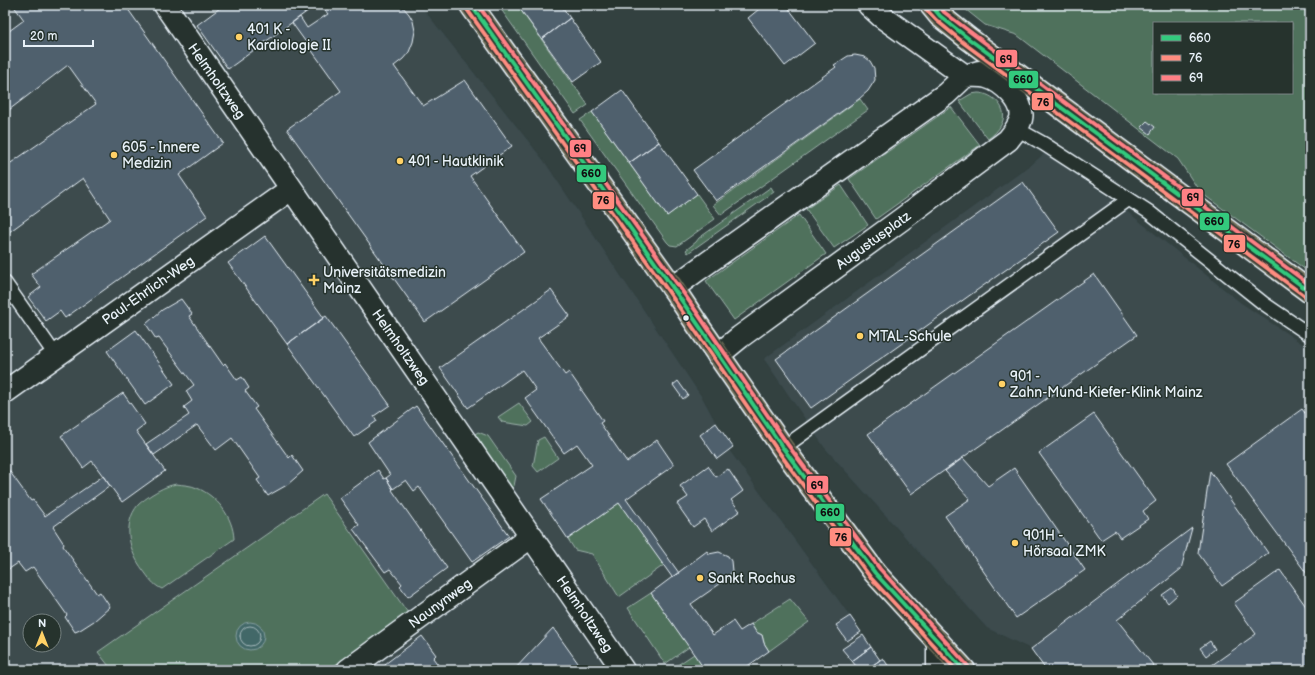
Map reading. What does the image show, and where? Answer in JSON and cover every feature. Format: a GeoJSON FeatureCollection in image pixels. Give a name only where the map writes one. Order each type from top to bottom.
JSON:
{"type":"FeatureCollection","features":[{"type":"Feature","properties":{"kind":"main road"},"geometry":{"type":"LineString","coordinates":[[472,5],[673,288],[783,448],[875,573],[964,670]]}},
{"type":"Feature","properties":{"kind":"main road"},"geometry":{"type":"LineString","coordinates":[[931,5],[940,16],[1310,292]]}},
{"type":"Feature","properties":{"kind":"street","name":"Helmholtzweg"},"geometry":{"type":"LineString","coordinates":[[165,5],[623,670]]}},
{"type":"Feature","properties":{"kind":"street"},"geometry":{"type":"LineString","coordinates":[[870,5],[881,16],[965,76],[987,77],[1004,86],[1013,95],[1021,111],[1019,124]]}},
{"type":"Feature","properties":{"kind":"street"},"geometry":{"type":"LineString","coordinates":[[673,288],[946,94],[965,76],[983,71],[1018,75]]}},
{"type":"Feature","properties":{"kind":"street","name":"Augustusplatz"},"geometry":{"type":"LineString","coordinates":[[718,355],[740,337],[1008,140],[1019,124],[1026,109],[1018,75]]}},
{"type":"Feature","properties":{"kind":"street","name":"Paul-Ehrlich-Weg"},"geometry":{"type":"LineString","coordinates":[[5,392],[292,189]]}},
{"type":"Feature","properties":{"kind":"street","name":"Naunynweg"},"geometry":{"type":"LineString","coordinates":[[360,667],[532,536]]}},
{"type":"Feature","properties":{"kind":"street"},"geometry":{"type":"LineString","coordinates":[[938,641],[938,670]]}},
{"type":"Feature","properties":{"kind":"lane"},"geometry":{"type":"LineString","coordinates":[[1019,124],[1044,144],[1149,212],[1263,303],[1310,335]]}},
{"type":"Feature","properties":{"kind":"lane"},"geometry":{"type":"LineString","coordinates":[[783,448],[1129,199]]}},
{"type":"Feature","properties":{"kind":"lane"},"geometry":{"type":"LineString","coordinates":[[5,283],[56,356]]}},
{"type":"Feature","properties":{"kind":"shaded area","name":"Universitätsmedizin Mainz"},"geometry":{"type":"Polygon","coordinates":[[[5,5],[420,5],[544,161],[703,399],[716,423],[700,435],[717,459],[729,450],[850,616],[880,660],[883,658],[891,670],[5,670],[5,5]]]}},
{"type":"Feature","properties":{"kind":"shaded area"},"geometry":{"type":"Polygon","coordinates":[[[1045,153],[1105,194],[1241,303],[1310,349],[1310,670],[1046,670],[1031,649],[987,628],[825,448],[764,359],[1031,165],[1045,153]]]}},
{"type":"Feature","properties":{"kind":"green space"},"geometry":{"type":"Polygon","coordinates":[[[498,5],[517,5],[588,105],[575,114],[498,5]]]}},
{"type":"Feature","properties":{"kind":"green space"},"geometry":{"type":"Polygon","coordinates":[[[960,5],[1310,5],[1310,273],[1200,192],[1178,159],[1017,35],[985,25],[960,5]]]}},
{"type":"Feature","properties":{"kind":"green space"},"geometry":{"type":"Polygon","coordinates":[[[978,93],[994,99],[1002,108],[1003,119],[1000,127],[988,139],[959,101],[971,94],[978,93]]]}},
{"type":"Feature","properties":{"kind":"green space"},"geometry":{"type":"Polygon","coordinates":[[[860,99],[868,110],[721,215],[713,205],[860,99]]]}},
{"type":"Feature","properties":{"kind":"green space"},"geometry":{"type":"Polygon","coordinates":[[[951,107],[980,145],[876,219],[849,179],[951,107]]]}},
{"type":"Feature","properties":{"kind":"green space"},"geometry":{"type":"Polygon","coordinates":[[[592,112],[667,216],[697,194],[715,219],[677,246],[670,245],[580,120],[592,112]]]}},
{"type":"Feature","properties":{"kind":"green space"},"geometry":{"type":"Polygon","coordinates":[[[841,185],[868,225],[834,248],[806,209],[841,185]]]}},
{"type":"Feature","properties":{"kind":"green space"},"geometry":{"type":"Polygon","coordinates":[[[771,187],[774,192],[688,253],[686,250],[699,238],[771,187]]]}},
{"type":"Feature","properties":{"kind":"green space"},"geometry":{"type":"Polygon","coordinates":[[[799,215],[826,254],[734,320],[706,281],[799,215]]]}},
{"type":"Feature","properties":{"kind":"green space"},"geometry":{"type":"Polygon","coordinates":[[[519,403],[533,422],[528,426],[502,422],[498,417],[519,403]]]}},
{"type":"Feature","properties":{"kind":"green space"},"geometry":{"type":"Polygon","coordinates":[[[478,432],[488,436],[516,476],[514,486],[512,488],[475,434],[478,432]]]}},
{"type":"Feature","properties":{"kind":"green space"},"geometry":{"type":"Polygon","coordinates":[[[544,437],[558,458],[538,472],[533,466],[538,440],[544,437]]]}},
{"type":"Feature","properties":{"kind":"green space"},"geometry":{"type":"Polygon","coordinates":[[[176,484],[197,488],[211,496],[223,508],[227,515],[231,523],[234,539],[162,589],[151,581],[134,555],[129,538],[130,521],[138,505],[144,500],[157,491],[176,484]]]}},
{"type":"Feature","properties":{"kind":"green space"},"geometry":{"type":"Polygon","coordinates":[[[324,494],[408,613],[328,670],[112,670],[98,652],[324,494]]]}},
{"type":"Feature","properties":{"kind":"green space"},"geometry":{"type":"Polygon","coordinates":[[[619,503],[664,565],[619,597],[592,554],[575,550],[568,539],[619,503]]]}},
{"type":"Feature","properties":{"kind":"green space"},"geometry":{"type":"Polygon","coordinates":[[[651,593],[689,647],[665,664],[628,608],[651,593]]]}},
{"type":"Feature","properties":{"kind":"green space"},"geometry":{"type":"Polygon","coordinates":[[[790,599],[809,622],[769,651],[764,643],[762,635],[756,632],[751,624],[790,599]]]}},
{"type":"Feature","properties":{"kind":"green space"},"geometry":{"type":"Polygon","coordinates":[[[694,654],[705,670],[670,670],[694,654]]]}},
{"type":"Feature","properties":{"kind":"water"},"geometry":{"type":"Polygon","coordinates":[[[250,622],[260,626],[264,636],[260,646],[250,650],[240,646],[236,636],[240,626],[250,622]]]}},
{"type":"Feature","properties":{"kind":"building","name":"605 - Innere Medizin"},"geometry":{"type":"Polygon","coordinates":[[[13,5],[125,5],[223,143],[179,175],[207,216],[65,318],[60,311],[46,321],[28,297],[41,287],[31,274],[110,219],[83,178],[5,235],[5,167],[96,104],[68,65],[5,113],[5,34],[24,20],[13,5]]]}},
{"type":"Feature","properties":{"kind":"building","name":"401 K - Kardiologie II"},"geometry":{"type":"Polygon","coordinates":[[[224,5],[316,5],[228,69],[197,25],[224,5]]]}},
{"type":"Feature","properties":{"kind":"building","name":"401 - Hautklinik"},"geometry":{"type":"Polygon","coordinates":[[[321,5],[332,5],[335,8],[340,5],[351,5],[353,8],[357,5],[402,6],[413,21],[415,31],[409,52],[394,66],[423,106],[465,80],[512,146],[470,176],[524,252],[425,322],[287,129],[341,91],[292,23],[300,17],[307,28],[328,14],[321,5]]]}},
{"type":"Feature","properties":{"kind":"building"},"geometry":{"type":"Polygon","coordinates":[[[517,5],[561,5],[570,18],[542,39],[517,5]]]}},
{"type":"Feature","properties":{"kind":"building"},"geometry":{"type":"Polygon","coordinates":[[[764,5],[786,5],[815,43],[785,66],[748,18],[764,5]]]}},
{"type":"Feature","properties":{"kind":"building"},"geometry":{"type":"Polygon","coordinates":[[[570,18],[601,62],[573,82],[542,39],[570,18]]]}},
{"type":"Feature","properties":{"kind":"building"},"geometry":{"type":"Polygon","coordinates":[[[855,55],[865,57],[870,61],[874,68],[875,80],[868,91],[859,99],[716,201],[693,170],[836,67],[834,65],[848,56],[855,55]]]}},
{"type":"Feature","properties":{"kind":"building"},"geometry":{"type":"Polygon","coordinates":[[[622,90],[659,142],[629,163],[592,112],[622,90]]]}},
{"type":"Feature","properties":{"kind":"building"},"geometry":{"type":"Polygon","coordinates":[[[1147,121],[1155,127],[1150,134],[1141,127],[1147,121]]]}},
{"type":"Feature","properties":{"kind":"building"},"geometry":{"type":"Polygon","coordinates":[[[659,142],[697,194],[667,216],[629,163],[659,142]]]}},
{"type":"Feature","properties":{"kind":"building"},"geometry":{"type":"Polygon","coordinates":[[[1023,182],[1059,232],[811,408],[776,359],[1023,182]]]}},
{"type":"Feature","properties":{"kind":"building"},"geometry":{"type":"Polygon","coordinates":[[[265,236],[324,318],[287,344],[228,263],[265,236]]]}},
{"type":"Feature","properties":{"kind":"building","name":"901 - Zahn-Mund-Kiefer-Klink Mainz"},"geometry":{"type":"Polygon","coordinates":[[[1094,274],[1137,335],[911,494],[868,434],[1094,274]]]}},
{"type":"Feature","properties":{"kind":"building"},"geometry":{"type":"Polygon","coordinates":[[[551,290],[570,316],[538,338],[565,375],[569,372],[603,421],[600,423],[627,462],[657,440],[674,465],[626,499],[679,573],[672,577],[619,503],[568,539],[541,499],[592,465],[577,444],[564,453],[525,398],[536,390],[522,370],[468,408],[440,368],[551,290]]]}},
{"type":"Feature","properties":{"kind":"building"},"geometry":{"type":"Polygon","coordinates":[[[181,299],[192,314],[189,316],[223,365],[225,363],[237,380],[242,377],[249,388],[245,391],[257,407],[254,409],[289,458],[292,455],[303,471],[287,485],[268,496],[257,480],[260,478],[232,438],[216,450],[197,425],[154,455],[146,444],[189,415],[184,407],[192,401],[186,391],[194,385],[159,338],[156,339],[146,324],[162,310],[181,299]]]}},
{"type":"Feature","properties":{"kind":"building"},"geometry":{"type":"Polygon","coordinates":[[[326,316],[390,405],[374,416],[377,421],[354,437],[287,344],[326,316]]]}},
{"type":"Feature","properties":{"kind":"building"},"geometry":{"type":"Polygon","coordinates":[[[136,330],[174,384],[145,405],[107,351],[136,330]]]}},
{"type":"Feature","properties":{"kind":"building"},"geometry":{"type":"Polygon","coordinates":[[[678,381],[688,395],[683,399],[673,385],[678,381]]]}},
{"type":"Feature","properties":{"kind":"building"},"geometry":{"type":"Polygon","coordinates":[[[123,393],[145,424],[136,431],[165,471],[122,502],[92,461],[83,468],[61,436],[123,393]]]}},
{"type":"Feature","properties":{"kind":"building"},"geometry":{"type":"Polygon","coordinates":[[[416,406],[509,536],[472,562],[419,487],[414,491],[406,480],[393,489],[386,478],[390,475],[368,442],[416,406]]]}},
{"type":"Feature","properties":{"kind":"building"},"geometry":{"type":"Polygon","coordinates":[[[1302,409],[1310,420],[1310,578],[1226,464],[1302,409]]]}},
{"type":"Feature","properties":{"kind":"building"},"geometry":{"type":"Polygon","coordinates":[[[1094,414],[1156,501],[1143,511],[1148,519],[1120,538],[1115,531],[1101,540],[1039,453],[1094,414]]]}},
{"type":"Feature","properties":{"kind":"building"},"geometry":{"type":"Polygon","coordinates":[[[716,423],[733,447],[717,459],[700,435],[716,423]]]}},
{"type":"Feature","properties":{"kind":"building","name":"901H - Hörsaal ZMK"},"geometry":{"type":"Polygon","coordinates":[[[963,458],[988,486],[1014,468],[1085,570],[1016,618],[945,516],[970,499],[945,471],[963,458]]]}},
{"type":"Feature","properties":{"kind":"building"},"geometry":{"type":"Polygon","coordinates":[[[5,465],[31,501],[33,500],[45,516],[103,476],[110,486],[53,527],[64,544],[63,546],[97,594],[100,592],[110,607],[94,621],[80,630],[75,632],[65,617],[67,615],[33,567],[25,572],[18,563],[9,569],[5,562],[5,465]]]}},
{"type":"Feature","properties":{"kind":"building"},"geometry":{"type":"Polygon","coordinates":[[[708,466],[716,477],[728,469],[743,491],[731,500],[740,511],[712,531],[704,519],[693,527],[677,504],[688,497],[680,486],[708,466]]]}},
{"type":"Feature","properties":{"kind":"building"},"geometry":{"type":"Polygon","coordinates":[[[378,470],[384,479],[386,478],[393,489],[392,490],[447,568],[408,597],[400,586],[402,584],[390,569],[385,572],[353,529],[359,525],[340,498],[378,470]]]}},
{"type":"Feature","properties":{"kind":"building"},"geometry":{"type":"Polygon","coordinates":[[[1210,471],[1268,553],[1222,586],[1198,553],[1210,471]]]}},
{"type":"Feature","properties":{"kind":"building"},"geometry":{"type":"Polygon","coordinates":[[[1192,528],[1181,569],[1117,620],[1157,670],[1046,670],[1031,649],[1192,528]]]}},
{"type":"Feature","properties":{"kind":"building"},"geometry":{"type":"Polygon","coordinates":[[[707,551],[709,554],[719,552],[728,556],[731,561],[732,571],[727,579],[691,604],[713,635],[733,621],[740,631],[751,624],[756,632],[762,635],[764,643],[769,651],[742,670],[705,670],[651,593],[707,551]]]}},
{"type":"Feature","properties":{"kind":"building"},"geometry":{"type":"Polygon","coordinates":[[[1280,570],[1310,612],[1310,665],[1302,670],[1205,670],[1256,634],[1234,603],[1280,570]]]}},
{"type":"Feature","properties":{"kind":"building"},"geometry":{"type":"Polygon","coordinates":[[[1172,588],[1177,595],[1168,603],[1162,595],[1172,588]]]}},
{"type":"Feature","properties":{"kind":"building"},"geometry":{"type":"Polygon","coordinates":[[[850,616],[861,632],[847,641],[836,625],[850,616]]]}},
{"type":"Feature","properties":{"kind":"building"},"geometry":{"type":"Polygon","coordinates":[[[553,628],[583,670],[514,670],[553,628]]]}},
{"type":"Feature","properties":{"kind":"building"},"geometry":{"type":"Polygon","coordinates":[[[863,635],[871,647],[852,661],[842,649],[863,635]]]}},
{"type":"Feature","properties":{"kind":"building"},"geometry":{"type":"Polygon","coordinates":[[[422,636],[436,655],[433,658],[442,670],[390,670],[385,664],[422,636]]]}},
{"type":"Feature","properties":{"kind":"building"},"geometry":{"type":"Polygon","coordinates":[[[1210,641],[1215,649],[1206,656],[1200,648],[1210,641]]]}},
{"type":"Feature","properties":{"kind":"building"},"geometry":{"type":"Polygon","coordinates":[[[871,647],[880,660],[866,670],[859,670],[852,661],[871,647]]]}},
{"type":"Feature","properties":{"kind":"building"},"geometry":{"type":"Polygon","coordinates":[[[883,658],[891,670],[866,670],[880,660],[883,658]]]}},
{"type":"Feature","properties":{"kind":"transit line","name":"660"},"geometry":{"type":"LineString","coordinates":[[471,5],[673,288],[783,448],[875,573],[964,670]]}},
{"type":"Feature","properties":{"kind":"transit line","name":"69"},"geometry":{"type":"LineString","coordinates":[[478,5],[678,285],[788,445],[880,569],[968,666]]}},
{"type":"Feature","properties":{"kind":"transit line","name":"660"},"geometry":{"type":"LineString","coordinates":[[931,5],[940,16],[969,39],[1310,292]]}},
{"type":"Feature","properties":{"kind":"transit line","name":"69"},"geometry":{"type":"LineString","coordinates":[[939,5],[944,12],[973,34],[1310,285]]}},
{"type":"Feature","properties":{"kind":"transit line","name":"76"},"geometry":{"type":"LineString","coordinates":[[466,8],[668,291],[778,451],[870,577],[956,670]]}},
{"type":"Feature","properties":{"kind":"transit line","name":"76"},"geometry":{"type":"LineString","coordinates":[[926,9],[936,20],[965,44],[1306,297]]}},
{"type":"Feature","properties":{"kind":"place","name":"401 K - Kardiologie II"},"geometry":{"type":"Point","coordinates":[239,37]}},
{"type":"Feature","properties":{"kind":"place","name":"605 - Innere Medizin"},"geometry":{"type":"Point","coordinates":[114,155]}},
{"type":"Feature","properties":{"kind":"place","name":"401 - Hautklinik"},"geometry":{"type":"Point","coordinates":[400,161]}},
{"type":"Feature","properties":{"kind":"place","name":"Universitätsmedizin Mainz"},"geometry":{"type":"Point","coordinates":[314,280]}},
{"type":"Feature","properties":{"kind":"place","name":"MTAL-Schule"},"geometry":{"type":"Point","coordinates":[860,336]}},
{"type":"Feature","properties":{"kind":"place","name":"901 - Zahn-Mund-Kiefer-Klink Mainz"},"geometry":{"type":"Point","coordinates":[1002,384]}},
{"type":"Feature","properties":{"kind":"place","name":"901H - Hörsaal ZMK"},"geometry":{"type":"Point","coordinates":[1015,543]}},
{"type":"Feature","properties":{"kind":"place","name":"Sankt Rochus"},"geometry":{"type":"Point","coordinates":[700,578]}}]}
